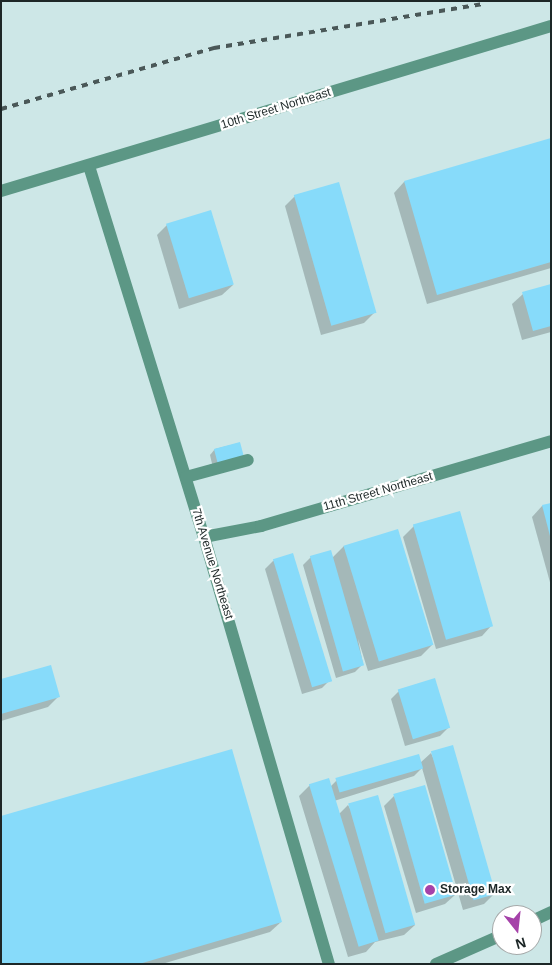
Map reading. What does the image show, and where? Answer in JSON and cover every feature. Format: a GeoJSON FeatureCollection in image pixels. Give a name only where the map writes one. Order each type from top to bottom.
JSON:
{"type":"FeatureCollection","features":[{"type":"Feature","properties":{"kind":"street","name":"10th Street Northeast"},"geometry":{"type":"LineString","coordinates":[[1,191],[90,166],[551,26]]}},
{"type":"Feature","properties":{"kind":"street","name":"7th Avenue Northeast"},"geometry":{"type":"LineString","coordinates":[[90,166],[204,537],[329,964]]}},
{"type":"Feature","properties":{"kind":"street","name":"11th Street Northeast"},"geometry":{"type":"LineString","coordinates":[[204,537],[261,526],[551,441]]}},
{"type":"Feature","properties":{"kind":"street"},"geometry":{"type":"LineString","coordinates":[[186,477],[248,460]]}},
{"type":"Feature","properties":{"kind":"street"},"geometry":{"type":"LineString","coordinates":[[436,964],[492,939]]}},
{"type":"Feature","properties":{"kind":"building"},"geometry":{"type":"Polygon","coordinates":[[[551,138],[551,262],[437,295],[404,181],[551,138]]]}},
{"type":"Feature","properties":{"kind":"building"},"geometry":{"type":"Polygon","coordinates":[[[339,182],[376,313],[331,326],[294,195],[339,182]]]}},
{"type":"Feature","properties":{"kind":"building"},"geometry":{"type":"Polygon","coordinates":[[[211,210],[234,285],[189,298],[166,224],[211,210]]]}},
{"type":"Feature","properties":{"kind":"building"},"geometry":{"type":"Polygon","coordinates":[[[551,284],[551,326],[533,331],[522,292],[551,284]]]}},
{"type":"Feature","properties":{"kind":"building"},"geometry":{"type":"Polygon","coordinates":[[[240,442],[244,457],[218,464],[214,449],[240,442]]]}},
{"type":"Feature","properties":{"kind":"building"},"geometry":{"type":"Polygon","coordinates":[[[551,503],[551,536],[550,536],[542,505],[551,503]]]}},
{"type":"Feature","properties":{"kind":"building"},"geometry":{"type":"Polygon","coordinates":[[[460,511],[493,626],[446,640],[413,525],[460,511]]]}},
{"type":"Feature","properties":{"kind":"building"},"geometry":{"type":"Polygon","coordinates":[[[398,529],[433,645],[379,661],[343,546],[398,529]]]}},
{"type":"Feature","properties":{"kind":"building"},"geometry":{"type":"Polygon","coordinates":[[[331,550],[364,665],[343,671],[310,556],[331,550]]]}},
{"type":"Feature","properties":{"kind":"building"},"geometry":{"type":"Polygon","coordinates":[[[293,553],[332,681],[312,687],[273,559],[293,553]]]}},
{"type":"Feature","properties":{"kind":"building"},"geometry":{"type":"Polygon","coordinates":[[[51,665],[60,697],[1,714],[1,679],[51,665]]]}},
{"type":"Feature","properties":{"kind":"building"},"geometry":{"type":"Polygon","coordinates":[[[435,678],[450,728],[413,739],[398,689],[435,678]]]}},
{"type":"Feature","properties":{"kind":"building"},"geometry":{"type":"Polygon","coordinates":[[[453,745],[496,894],[474,900],[431,751],[453,745]]]}},
{"type":"Feature","properties":{"kind":"building"},"geometry":{"type":"Polygon","coordinates":[[[232,749],[282,922],[139,964],[1,964],[1,816],[232,749]]]}},
{"type":"Feature","properties":{"kind":"building"},"geometry":{"type":"Polygon","coordinates":[[[419,754],[423,768],[340,792],[335,778],[419,754]]]}},
{"type":"Feature","properties":{"kind":"building"},"geometry":{"type":"Polygon","coordinates":[[[329,778],[379,941],[359,947],[309,784],[329,778]]]}},
{"type":"Feature","properties":{"kind":"building"},"geometry":{"type":"Polygon","coordinates":[[[425,785],[456,895],[425,904],[393,794],[425,785]]]}},
{"type":"Feature","properties":{"kind":"building"},"geometry":{"type":"Polygon","coordinates":[[[378,795],[415,925],[385,933],[348,804],[378,795]]]}},
{"type":"Feature","properties":{"kind":"railway"},"geometry":{"type":"LineString","coordinates":[[1,109],[214,48],[484,4]]}},
{"type":"Feature","properties":{"kind":"place","name":"Storage Max"},"geometry":{"type":"Point","coordinates":[430,890]}}]}
